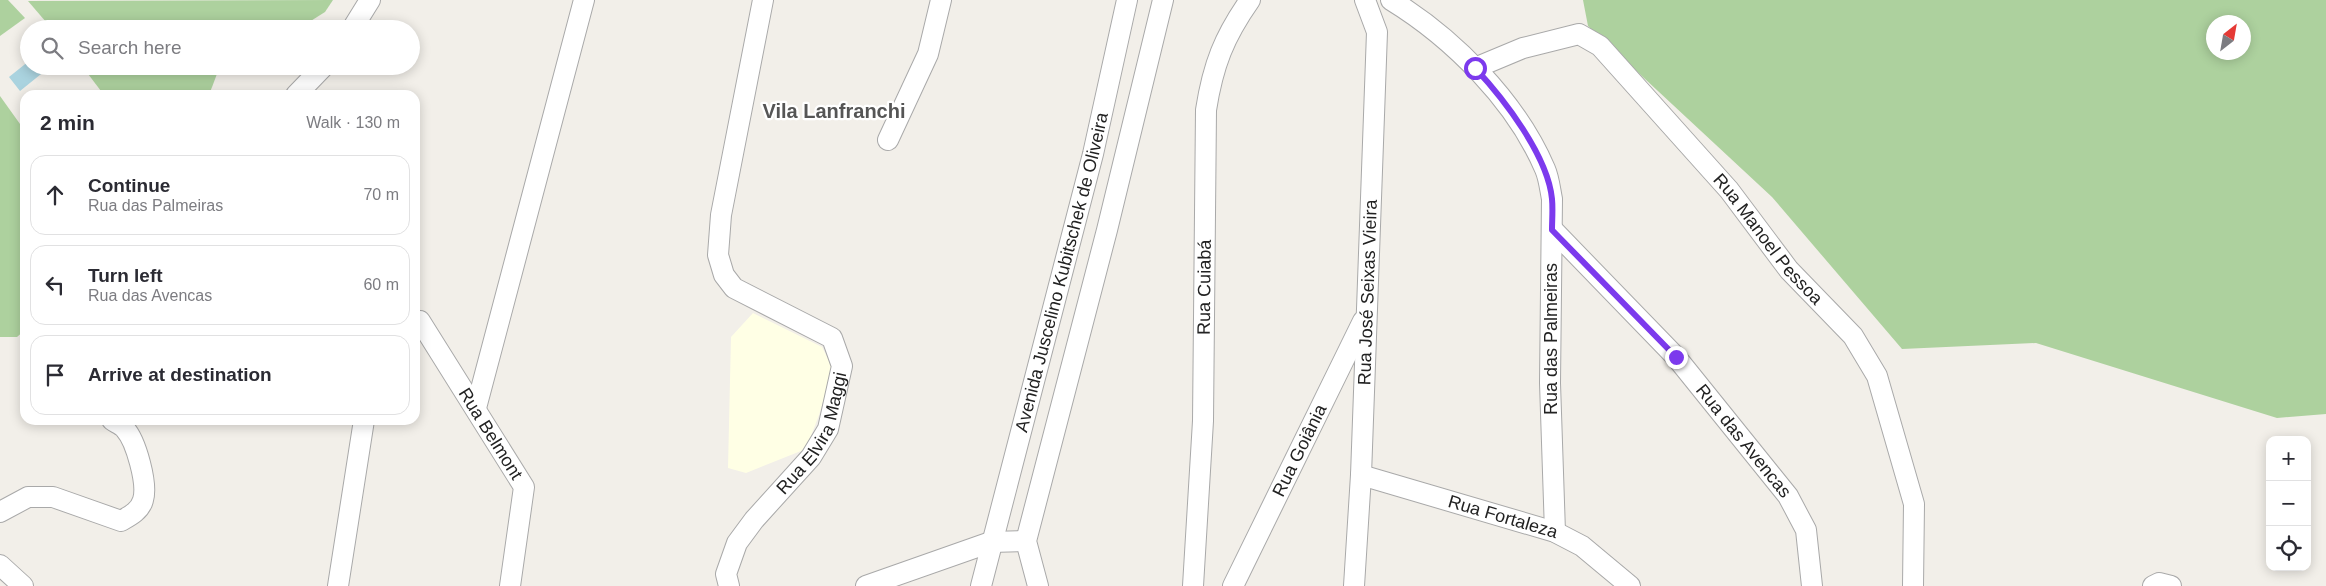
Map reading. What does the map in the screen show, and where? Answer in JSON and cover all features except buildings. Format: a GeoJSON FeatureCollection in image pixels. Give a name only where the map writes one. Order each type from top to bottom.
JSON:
{"type":"FeatureCollection","features":[{"type":"Feature","properties":{"kind":"street"},"geometry":{"type":"LineString","coordinates":[[358,20],[370,0]]}},
{"type":"Feature","properties":{"kind":"street"},"geometry":{"type":"LineString","coordinates":[[476,408],[584,0]]}},
{"type":"Feature","properties":{"kind":"street","name":"Rua Elvira Maggi"},"geometry":{"type":"LineString","coordinates":[[729,586],[726,574],[737,543],[754,520],[811,457],[828,429],[842,366],[832,338],[734,288],[724,275],[718,255],[726,177],[763,0]]}},
{"type":"Feature","properties":{"kind":"street"},"geometry":{"type":"LineString","coordinates":[[888,140],[928,54],[941,0]]}},
{"type":"Feature","properties":{"kind":"street","name":"Avenida Juscelino Kubitschek de Oliveira"},"geometry":{"type":"LineString","coordinates":[[981,586],[1093,154],[1126,0]]}},
{"type":"Feature","properties":{"kind":"street","name":"Avenida Juscelino Kubitschek de Oliveira"},"geometry":{"type":"LineString","coordinates":[[1038,586],[1026,541],[1124,159],[1162,0]]}},
{"type":"Feature","properties":{"kind":"street","name":"Rua Cuiabá"},"geometry":{"type":"LineString","coordinates":[[1193,586],[1203,421],[1206,110],[1211,77],[1221,48],[1250,0]]}},
{"type":"Feature","properties":{"kind":"street","name":"Rua José Seixas Vieira"},"geometry":{"type":"LineString","coordinates":[[1354,586],[1361,475],[1377,32],[1365,0]]}},
{"type":"Feature","properties":{"kind":"street","name":"Rua das Palmeiras"},"geometry":{"type":"LineString","coordinates":[[1391,0],[1417,16],[1475,68],[1498,92],[1545,170],[1552,199],[1550,383],[1555,532]]}},
{"type":"Feature","properties":{"kind":"street","name":"Rua Manoel Pessoa"},"geometry":{"type":"LineString","coordinates":[[1475,68],[1523,48],[1579,34],[1600,46],[1729,190],[1789,270],[1853,336],[1876,376],[1914,504],[1913,586]]}},
{"type":"Feature","properties":{"kind":"street"},"geometry":{"type":"LineString","coordinates":[[301,90],[315,75]]}},
{"type":"Feature","properties":{"kind":"street"},"geometry":{"type":"LineString","coordinates":[[1093,154],[1124,159]]}},
{"type":"Feature","properties":{"kind":"street","name":"Rua das Avencas"},"geometry":{"type":"LineString","coordinates":[[1552,230],[1676,357],[1788,496],[1806,530],[1812,586]]}},
{"type":"Feature","properties":{"kind":"street","name":"Rua Goiânia"},"geometry":{"type":"LineString","coordinates":[[1233,586],[1366,314]]}},
{"type":"Feature","properties":{"kind":"street","name":"Rua Belmont"},"geometry":{"type":"LineString","coordinates":[[420,325],[476,408],[524,487],[510,586]]}},
{"type":"Feature","properties":{"kind":"street"},"geometry":{"type":"LineString","coordinates":[[0,512],[28,497],[53,498],[121,521],[136,513],[143,500],[143,482],[135,448],[127,425]]}},
{"type":"Feature","properties":{"kind":"street"},"geometry":{"type":"LineString","coordinates":[[338,586],[363,425]]}},
{"type":"Feature","properties":{"kind":"street","name":"Rua Fortaleza"},"geometry":{"type":"LineString","coordinates":[[1361,475],[1555,532],[1582,546],[1630,586]]}},
{"type":"Feature","properties":{"kind":"street"},"geometry":{"type":"LineString","coordinates":[[866,586],[991,542],[1026,541]]}},
{"type":"Feature","properties":{"kind":"street"},"geometry":{"type":"LineString","coordinates":[[0,565],[24,586]]}},
{"type":"Feature","properties":{"kind":"street"},"geometry":{"type":"LineString","coordinates":[[2153,586],[2159,583],[2171,586]]}},
{"type":"Feature","properties":{"kind":"shaded area"},"geometry":{"type":"Polygon","coordinates":[[[753,313],[822,347],[833,369],[806,449],[746,473],[728,468],[731,337],[753,313]]]}},
{"type":"Feature","properties":{"kind":"green space"},"geometry":{"type":"Polygon","coordinates":[[[0,0],[8,0],[25,18],[0,36],[0,0]]]}},
{"type":"Feature","properties":{"kind":"green space"},"geometry":{"type":"Polygon","coordinates":[[[333,0],[325,12],[312,20],[44,20],[28,1],[333,0]]]}},
{"type":"Feature","properties":{"kind":"green space"},"geometry":{"type":"Polygon","coordinates":[[[1583,0],[2326,0],[2326,414],[2277,418],[2036,343],[1902,349],[1772,197],[1588,26],[1583,0]]]}},
{"type":"Feature","properties":{"kind":"green space"},"geometry":{"type":"Polygon","coordinates":[[[89,75],[217,75],[211,90],[100,90],[89,75]]]}},
{"type":"Feature","properties":{"kind":"green space"},"geometry":{"type":"Polygon","coordinates":[[[0,96],[20,124],[20,334],[17,337],[0,337],[0,96]]]}},
{"type":"Feature","properties":{"kind":"water"},"geometry":{"type":"Polygon","coordinates":[[[20,68],[20,75],[40,75],[20,91],[9,77],[20,68]]]}},
{"type":"Feature","properties":{"kind":"district","name":"Vila Lanfranchi"},"geometry":{"type":"Point","coordinates":[834,111]}},
{"type":"Feature","properties":{"kind":"route"},"geometry":{"type":"LineString","coordinates":[[1475,68],[1498,92],[1545,170],[1552,199],[1552,230],[1676,357]]}}]}
